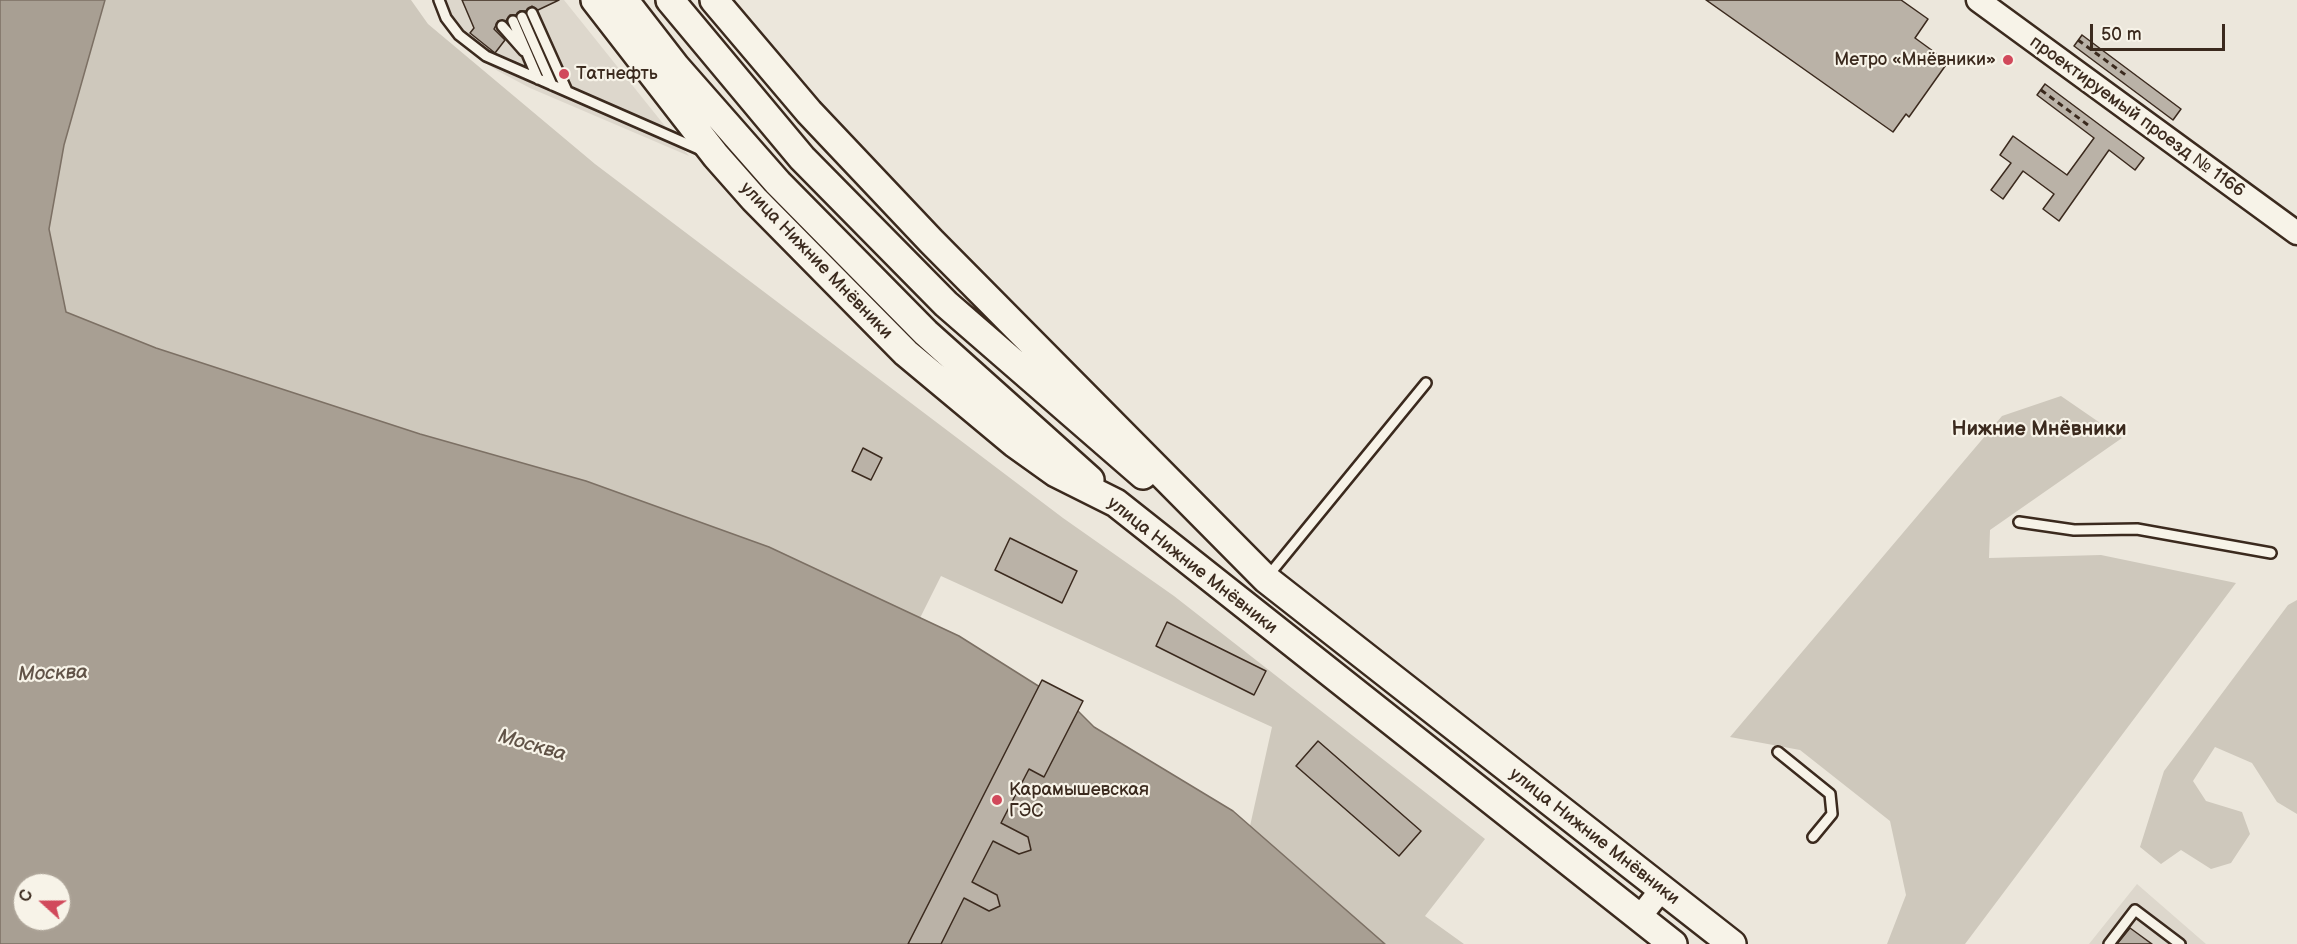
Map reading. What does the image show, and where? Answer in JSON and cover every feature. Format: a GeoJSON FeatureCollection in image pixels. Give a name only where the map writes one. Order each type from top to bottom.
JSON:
{"type":"FeatureCollection","features":[{"type":"Feature","properties":{"kind":"main road","name":"улица Нижние Мнёвники"},"geometry":{"type":"LineString","coordinates":[[595,0],[716,156],[754,199],[890,337],[942,384],[1056,473],[1116,503],[1673,944]]}},
{"type":"Feature","properties":{"kind":"main road"},"geometry":{"type":"LineString","coordinates":[[624,0],[676,67],[777,183],[926,333],[1116,503]]}},
{"type":"Feature","properties":{"kind":"main road"},"geometry":{"type":"LineString","coordinates":[[670,0],[802,158],[946,304],[1093,435],[1236,552]]}},
{"type":"Feature","properties":{"kind":"main road","name":"улица Нижние Мнёвники"},"geometry":{"type":"LineString","coordinates":[[714,0],[809,112],[1236,552],[1266,579],[1732,944]]}},
{"type":"Feature","properties":{"kind":"street","name":"проектируемый проезд № 1166"},"geometry":{"type":"LineString","coordinates":[[1978,0],[2297,233]]}},
{"type":"Feature","properties":{"kind":"street"},"geometry":{"type":"LineString","coordinates":[[1639,918],[1661,890]]}},
{"type":"Feature","properties":{"kind":"lane"},"geometry":{"type":"LineString","coordinates":[[439,0],[449,23],[469,45],[493,59],[716,156]]}},
{"type":"Feature","properties":{"kind":"lane"},"geometry":{"type":"LineString","coordinates":[[532,13],[567,91]]}},
{"type":"Feature","properties":{"kind":"lane"},"geometry":{"type":"LineString","coordinates":[[538,79],[527,54],[517,19],[552,85]]}},
{"type":"Feature","properties":{"kind":"lane"},"geometry":{"type":"LineString","coordinates":[[502,26],[527,54]]}},
{"type":"Feature","properties":{"kind":"lane"},"geometry":{"type":"LineString","coordinates":[[1266,579],[1426,383]]}},
{"type":"Feature","properties":{"kind":"lane"},"geometry":{"type":"LineString","coordinates":[[2019,522],[2074,530],[2137,529],[2271,553]]}},
{"type":"Feature","properties":{"kind":"lane"},"geometry":{"type":"LineString","coordinates":[[1778,752],[1830,794],[1832,814],[1813,837]]}},
{"type":"Feature","properties":{"kind":"lane"},"geometry":{"type":"LineString","coordinates":[[2109,944],[2135,910],[2180,944]]}},
{"type":"Feature","properties":{"kind":"path"},"geometry":{"type":"LineString","coordinates":[[2078,40],[2127,76]]}},
{"type":"Feature","properties":{"kind":"path"},"geometry":{"type":"LineString","coordinates":[[2041,90],[2088,125]]}},
{"type":"Feature","properties":{"kind":"shaded area"},"geometry":{"type":"Polygon","coordinates":[[[105,0],[411,0],[428,24],[595,164],[1063,518],[1174,596],[1485,839],[1425,916],[1464,944],[1385,944],[1250,826],[1272,727],[941,576],[920,618],[769,547],[586,481],[420,434],[156,348],[66,312],[49,229],[64,145],[105,0]]]}},
{"type":"Feature","properties":{"kind":"shaded area","name":"Татнефть"},"geometry":{"type":"Polygon","coordinates":[[[433,0],[564,0],[689,156],[530,88],[498,71],[473,54],[455,37],[445,25],[433,0]]]}},
{"type":"Feature","properties":{"kind":"shaded area"},"geometry":{"type":"Polygon","coordinates":[[[2061,396],[2122,438],[1990,530],[1989,558],[2101,555],[2236,583],[1965,944],[1887,944],[1906,895],[1890,821],[1800,750],[1730,737],[2002,416],[2061,396]]]}},
{"type":"Feature","properties":{"kind":"shaded area"},"geometry":{"type":"Polygon","coordinates":[[[2297,600],[2297,814],[2277,802],[2252,763],[2215,747],[2193,781],[2206,801],[2242,812],[2250,834],[2231,863],[2211,869],[2181,850],[2161,864],[2140,847],[2164,771],[2288,605],[2297,600]]]}},
{"type":"Feature","properties":{"kind":"shaded area"},"geometry":{"type":"Polygon","coordinates":[[[2137,884],[2206,944],[2089,944],[2137,884]]]}},
{"type":"Feature","properties":{"kind":"water","name":"Москва"},"geometry":{"type":"Polygon","coordinates":[[[0,0],[105,0],[64,145],[49,229],[66,312],[156,348],[420,434],[586,481],[769,547],[959,636],[1078,711],[1094,727],[1233,811],[1385,944],[0,944],[0,0]]]}},
{"type":"Feature","properties":{"kind":"building"},"geometry":{"type":"Polygon","coordinates":[[[462,0],[559,0],[538,10],[532,6],[526,11],[510,15],[506,21],[498,21],[494,29],[505,40],[495,53],[470,33],[474,28],[462,0]]]}},
{"type":"Feature","properties":{"kind":"building"},"geometry":{"type":"Polygon","coordinates":[[[1706,0],[1901,0],[1928,19],[1915,38],[1948,62],[1909,117],[1906,114],[1893,132],[1706,0]]]}},
{"type":"Feature","properties":{"kind":"building"},"geometry":{"type":"Polygon","coordinates":[[[2082,35],[2181,109],[2173,120],[2074,46],[2082,35]]]}},
{"type":"Feature","properties":{"kind":"building"},"geometry":{"type":"Polygon","coordinates":[[[2045,84],[2144,158],[2135,170],[2109,150],[2059,221],[2043,209],[2054,194],[2023,171],[2003,199],[1991,190],[2011,163],[2000,155],[2013,136],[2067,175],[2094,138],[2037,95],[2045,84]]]}},
{"type":"Feature","properties":{"kind":"building"},"geometry":{"type":"Polygon","coordinates":[[[863,448],[882,458],[871,480],[852,471],[863,448]]]}},
{"type":"Feature","properties":{"kind":"building"},"geometry":{"type":"Polygon","coordinates":[[[1010,538],[1077,571],[1062,603],[995,570],[1010,538]]]}},
{"type":"Feature","properties":{"kind":"building"},"geometry":{"type":"Polygon","coordinates":[[[1167,622],[1266,671],[1254,695],[1156,646],[1167,622]]]}},
{"type":"Feature","properties":{"kind":"building","name":"Карамышевская ГЭС"},"geometry":{"type":"Polygon","coordinates":[[[1042,680],[1083,701],[1044,777],[1029,769],[1001,823],[1028,837],[1031,850],[1019,854],[993,841],[972,882],[997,895],[1000,906],[989,911],[964,898],[941,944],[908,944],[1042,680]]]}},
{"type":"Feature","properties":{"kind":"building"},"geometry":{"type":"Polygon","coordinates":[[[1318,741],[1421,831],[1399,856],[1296,766],[1318,741]]]}},
{"type":"Feature","properties":{"kind":"building"},"geometry":{"type":"Polygon","coordinates":[[[2130,928],[2152,944],[2117,944],[2130,928]]]}},
{"type":"Feature","properties":{"kind":"place","name":"Метро «Мнёвники»"},"geometry":{"type":"Point","coordinates":[2008,60]}},
{"type":"Feature","properties":{"kind":"place","name":"Татнефть"},"geometry":{"type":"Point","coordinates":[564,74]}},
{"type":"Feature","properties":{"kind":"place","name":"Карамышевская ГЭС"},"geometry":{"type":"Point","coordinates":[997,800]}},
{"type":"Feature","properties":{"kind":"district","name":"Нижние Мнёвники"},"geometry":{"type":"Point","coordinates":[2039,430]}}]}
